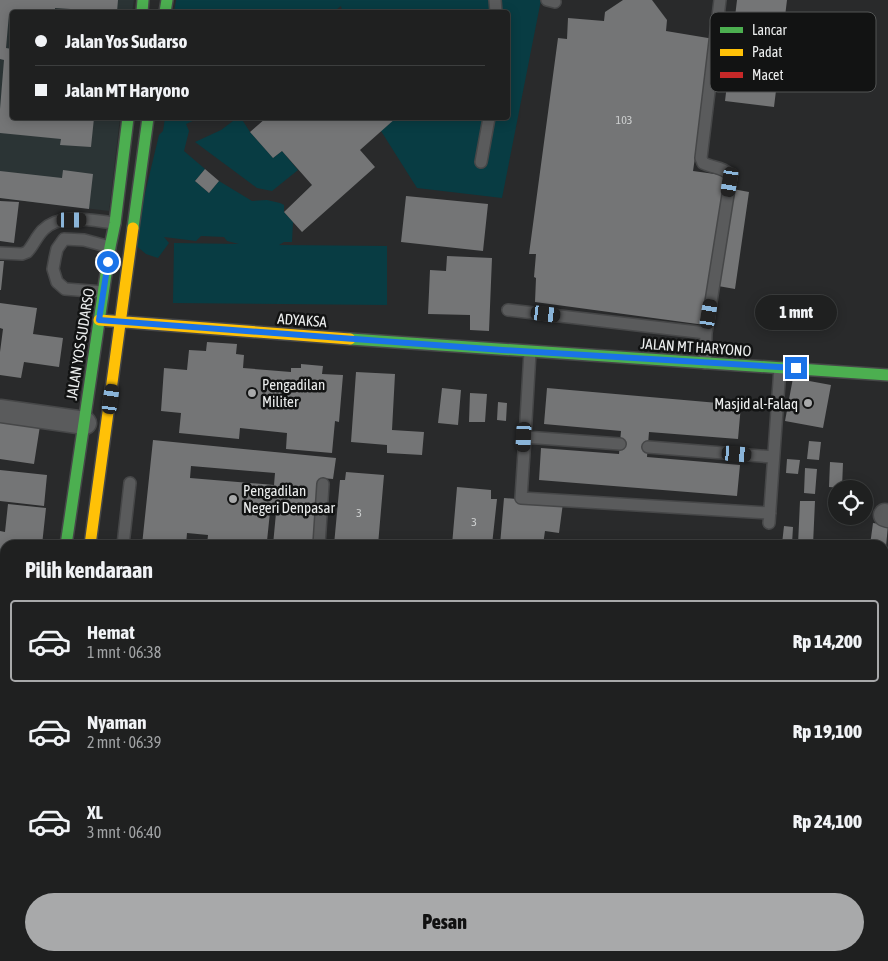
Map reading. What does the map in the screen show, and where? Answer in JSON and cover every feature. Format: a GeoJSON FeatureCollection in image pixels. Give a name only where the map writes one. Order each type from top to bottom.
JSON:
{"type":"FeatureCollection","features":[{"type":"Feature","properties":{"kind":"street","name":"JALAN YOS SUDARSO"},"geometry":{"type":"LineString","coordinates":[[67,540],[103,292],[115,224],[128,120]]}},
{"type":"Feature","properties":{"kind":"street"},"geometry":{"type":"LineString","coordinates":[[91,540],[122,321],[148,120]]}},
{"type":"Feature","properties":{"kind":"street","name":"ADYAKSA"},"geometry":{"type":"LineString","coordinates":[[99,320],[502,350]]}},
{"type":"Feature","properties":{"kind":"street","name":"JALAN MT HARYONO"},"geometry":{"type":"LineString","coordinates":[[502,350],[888,375]]}},
{"type":"Feature","properties":{"kind":"street"},"geometry":{"type":"LineString","coordinates":[[0,411],[85,423]]}},
{"type":"Feature","properties":{"kind":"lane"},"geometry":{"type":"LineString","coordinates":[[705,363],[706,333],[731,176],[727,171],[710,167],[703,163],[701,158],[710,83]]}},
{"type":"Feature","properties":{"kind":"lane"},"geometry":{"type":"LineString","coordinates":[[481,162],[489,120]]}},
{"type":"Feature","properties":{"kind":"lane"},"geometry":{"type":"LineString","coordinates":[[124,155],[142,156]]}},
{"type":"Feature","properties":{"kind":"lane"},"geometry":{"type":"LineString","coordinates":[[0,253],[22,254],[27,252],[41,231],[56,222],[83,220],[115,224]]}},
{"type":"Feature","properties":{"kind":"lane"},"geometry":{"type":"LineString","coordinates":[[103,292],[65,289],[57,282],[53,269],[57,249],[64,240],[84,240],[110,247]]}},
{"type":"Feature","properties":{"kind":"lane"},"geometry":{"type":"LineString","coordinates":[[508,310],[706,333]]}},
{"type":"Feature","properties":{"kind":"lane"},"geometry":{"type":"LineString","coordinates":[[530,352],[521,498],[769,518],[780,367]]}},
{"type":"Feature","properties":{"kind":"lane"},"geometry":{"type":"LineString","coordinates":[[524,437],[620,444]]}},
{"type":"Feature","properties":{"kind":"lane"},"geometry":{"type":"LineString","coordinates":[[648,446],[773,457]]}},
{"type":"Feature","properties":{"kind":"lane"},"geometry":{"type":"LineString","coordinates":[[123,540],[130,483]]}},
{"type":"Feature","properties":{"kind":"lane"},"geometry":{"type":"LineString","coordinates":[[319,540],[322,484]]}},
{"type":"Feature","properties":{"kind":"shaded area"},"geometry":{"type":"Polygon","coordinates":[[[0,0],[134,0],[132,10],[10,10],[10,120],[120,120],[109,211],[0,198],[0,0]]]}},
{"type":"Feature","properties":{"kind":"shaded area"},"geometry":{"type":"Polygon","coordinates":[[[176,0],[541,0],[502,198],[417,188],[381,131],[394,120],[510,120],[510,10],[342,10],[341,6],[336,10],[174,10],[176,0]]]}},
{"type":"Feature","properties":{"kind":"shaded area"},"geometry":{"type":"Polygon","coordinates":[[[165,120],[195,120],[186,124],[189,131],[184,151],[205,169],[195,181],[209,193],[219,181],[252,201],[267,200],[284,205],[284,212],[293,222],[292,242],[284,242],[279,245],[387,246],[387,305],[173,303],[174,243],[239,244],[227,241],[224,237],[201,236],[196,241],[164,237],[169,243],[158,258],[146,254],[133,243],[159,135],[163,131],[165,120]]]}},
{"type":"Feature","properties":{"kind":"shaded area"},"geometry":{"type":"Polygon","coordinates":[[[234,120],[242,120],[250,132],[273,158],[282,151],[298,170],[272,191],[257,188],[195,142],[221,130],[234,120]]]}},
{"type":"Feature","properties":{"kind":"building"},"geometry":{"type":"Polygon","coordinates":[[[0,0],[118,0],[117,10],[55,8],[55,10],[10,10],[9,14],[6,48],[10,49],[10,120],[94,120],[91,147],[60,145],[61,139],[0,133],[4,60],[0,59],[0,0]]]}},
{"type":"Feature","properties":{"kind":"building"},"geometry":{"type":"Polygon","coordinates":[[[623,0],[652,0],[667,20],[666,31],[710,38],[710,60],[693,171],[729,176],[705,325],[535,302],[536,278],[534,277],[536,254],[529,254],[558,38],[567,39],[568,18],[604,21],[605,12],[623,0]]]}},
{"type":"Feature","properties":{"kind":"building"},"geometry":{"type":"Polygon","coordinates":[[[737,0],[787,0],[786,12],[736,12],[737,0]]]}},
{"type":"Feature","properties":{"kind":"building"},"geometry":{"type":"Polygon","coordinates":[[[726,92],[776,92],[774,107],[725,101],[726,92]]]}},
{"type":"Feature","properties":{"kind":"building"},"geometry":{"type":"Polygon","coordinates":[[[264,120],[394,120],[360,150],[375,167],[302,232],[284,212],[312,185],[282,151],[273,158],[250,132],[264,120]]]}},
{"type":"Feature","properties":{"kind":"building"},"geometry":{"type":"Polygon","coordinates":[[[205,169],[219,181],[209,193],[195,181],[205,169]]]}},
{"type":"Feature","properties":{"kind":"building"},"geometry":{"type":"Polygon","coordinates":[[[63,170],[93,174],[89,209],[0,198],[0,171],[62,178],[63,170]]]}},
{"type":"Feature","properties":{"kind":"building"},"geometry":{"type":"Polygon","coordinates":[[[733,189],[749,192],[735,289],[718,286],[733,189]]]}},
{"type":"Feature","properties":{"kind":"building"},"geometry":{"type":"Polygon","coordinates":[[[406,196],[488,204],[483,251],[401,242],[406,196]]]}},
{"type":"Feature","properties":{"kind":"building"},"geometry":{"type":"Polygon","coordinates":[[[0,201],[19,202],[14,243],[0,241],[0,201]]]}},
{"type":"Feature","properties":{"kind":"building"},"geometry":{"type":"Polygon","coordinates":[[[447,256],[492,258],[489,331],[470,330],[470,315],[428,314],[430,270],[446,271],[447,256]]]}},
{"type":"Feature","properties":{"kind":"building"},"geometry":{"type":"Polygon","coordinates":[[[0,261],[4,261],[1,290],[0,290],[0,261]]]}},
{"type":"Feature","properties":{"kind":"building"},"geometry":{"type":"Polygon","coordinates":[[[0,303],[37,308],[33,334],[63,338],[59,367],[24,362],[21,378],[0,375],[3,329],[0,328],[0,303]]]}},
{"type":"Feature","properties":{"kind":"building","name":"Pengadilan Militer"},"geometry":{"type":"Polygon","coordinates":[[[207,342],[237,344],[236,354],[244,355],[243,368],[291,372],[291,368],[301,368],[301,364],[323,366],[322,374],[343,375],[339,422],[335,421],[332,453],[286,449],[287,433],[240,428],[239,439],[179,433],[181,413],[161,411],[164,368],[187,370],[189,350],[206,351],[207,342]]]}},
{"type":"Feature","properties":{"kind":"building"},"geometry":{"type":"Polygon","coordinates":[[[356,372],[395,374],[392,430],[424,432],[422,455],[387,453],[387,445],[351,442],[356,372]]]}},
{"type":"Feature","properties":{"kind":"building","name":"Masjid al-Falaq"},"geometry":{"type":"Polygon","coordinates":[[[793,378],[831,385],[823,428],[785,421],[793,378]]]}},
{"type":"Feature","properties":{"kind":"building"},"geometry":{"type":"Polygon","coordinates":[[[442,388],[461,390],[458,425],[438,423],[442,388]]]}},
{"type":"Feature","properties":{"kind":"building"},"geometry":{"type":"Polygon","coordinates":[[[547,388],[741,405],[738,439],[649,432],[647,457],[740,465],[737,496],[539,480],[541,448],[619,454],[621,431],[544,424],[547,388]]]}},
{"type":"Feature","properties":{"kind":"building"},"geometry":{"type":"Polygon","coordinates":[[[470,393],[487,394],[485,422],[469,422],[470,393]]]}},
{"type":"Feature","properties":{"kind":"building"},"geometry":{"type":"Polygon","coordinates":[[[498,402],[507,403],[506,421],[497,420],[498,402]]]}},
{"type":"Feature","properties":{"kind":"building"},"geometry":{"type":"Polygon","coordinates":[[[0,420],[40,426],[34,464],[0,459],[0,420]]]}},
{"type":"Feature","properties":{"kind":"building","name":"Pengadilan Negeri Denpasar"},"geometry":{"type":"Polygon","coordinates":[[[153,440],[336,458],[333,479],[322,478],[315,540],[273,540],[276,513],[270,512],[267,540],[208,540],[208,535],[187,533],[186,540],[143,540],[153,440]],[[191,466],[190,478],[274,485],[275,473],[191,466]]]}},
{"type":"Feature","properties":{"kind":"building"},"geometry":{"type":"Polygon","coordinates":[[[809,441],[821,442],[819,460],[807,459],[809,441]]]}},
{"type":"Feature","properties":{"kind":"building"},"geometry":{"type":"Polygon","coordinates":[[[787,459],[800,460],[798,474],[786,473],[787,459]]]}},
{"type":"Feature","properties":{"kind":"building"},"geometry":{"type":"Polygon","coordinates":[[[830,462],[843,463],[842,480],[829,480],[830,462]]]}},
{"type":"Feature","properties":{"kind":"building"},"geometry":{"type":"Polygon","coordinates":[[[805,468],[817,469],[815,494],[804,493],[805,468]]]}},
{"type":"Feature","properties":{"kind":"building"},"geometry":{"type":"Polygon","coordinates":[[[0,470],[47,475],[44,506],[0,501],[0,470]]]}},
{"type":"Feature","properties":{"kind":"building"},"geometry":{"type":"Polygon","coordinates":[[[346,472],[384,475],[378,540],[334,540],[340,480],[345,480],[346,472]]]}},
{"type":"Feature","properties":{"kind":"building"},"geometry":{"type":"Polygon","coordinates":[[[457,487],[491,490],[491,499],[497,499],[493,540],[452,540],[457,487]]]}},
{"type":"Feature","properties":{"kind":"building"},"geometry":{"type":"Polygon","coordinates":[[[504,498],[563,503],[559,533],[545,531],[544,540],[500,540],[504,498]]]}},
{"type":"Feature","properties":{"kind":"building"},"geometry":{"type":"Polygon","coordinates":[[[800,501],[815,501],[813,540],[798,540],[800,501]]]}},
{"type":"Feature","properties":{"kind":"building"},"geometry":{"type":"Polygon","coordinates":[[[8,504],[46,508],[43,540],[0,540],[0,531],[5,532],[8,504]]]}},
{"type":"Feature","properties":{"kind":"building"},"geometry":{"type":"Polygon","coordinates":[[[873,523],[888,525],[887,540],[871,540],[873,523]]]}},
{"type":"Feature","properties":{"kind":"building"},"geometry":{"type":"Polygon","coordinates":[[[784,526],[793,527],[792,540],[782,540],[784,526]]]}},
{"type":"Feature","properties":{"kind":"traffic: fast"},"geometry":{"type":"LineString","coordinates":[[142,10],[143,0]]}},
{"type":"Feature","properties":{"kind":"traffic: fast"},"geometry":{"type":"LineString","coordinates":[[165,10],[167,0]]}},
{"type":"Feature","properties":{"kind":"traffic: fast"},"geometry":{"type":"LineString","coordinates":[[67,540],[115,223],[128,120]]}},
{"type":"Feature","properties":{"kind":"traffic: fast"},"geometry":{"type":"LineString","coordinates":[[133,228],[148,120]]}},
{"type":"Feature","properties":{"kind":"traffic: fast"},"geometry":{"type":"LineString","coordinates":[[350,339],[888,375]]}},
{"type":"Feature","properties":{"kind":"traffic: slow"},"geometry":{"type":"LineString","coordinates":[[91,540],[133,228]]}},
{"type":"Feature","properties":{"kind":"traffic: slow"},"geometry":{"type":"LineString","coordinates":[[99,320],[350,339]]}},
{"type":"Feature","properties":{"kind":"place","name":"Pengadilan Militer"},"geometry":{"type":"Point","coordinates":[252,393]}},
{"type":"Feature","properties":{"kind":"place","name":"Masjid al-Falaq"},"geometry":{"type":"Point","coordinates":[808,403]}},
{"type":"Feature","properties":{"kind":"place","name":"Pengadilan Negeri Denpasar"},"geometry":{"type":"Point","coordinates":[233,499]}},
{"type":"Feature","properties":{"kind":"route"},"geometry":{"type":"LineString","coordinates":[[108,262],[99,320],[502,350],[796,368]]}}]}
